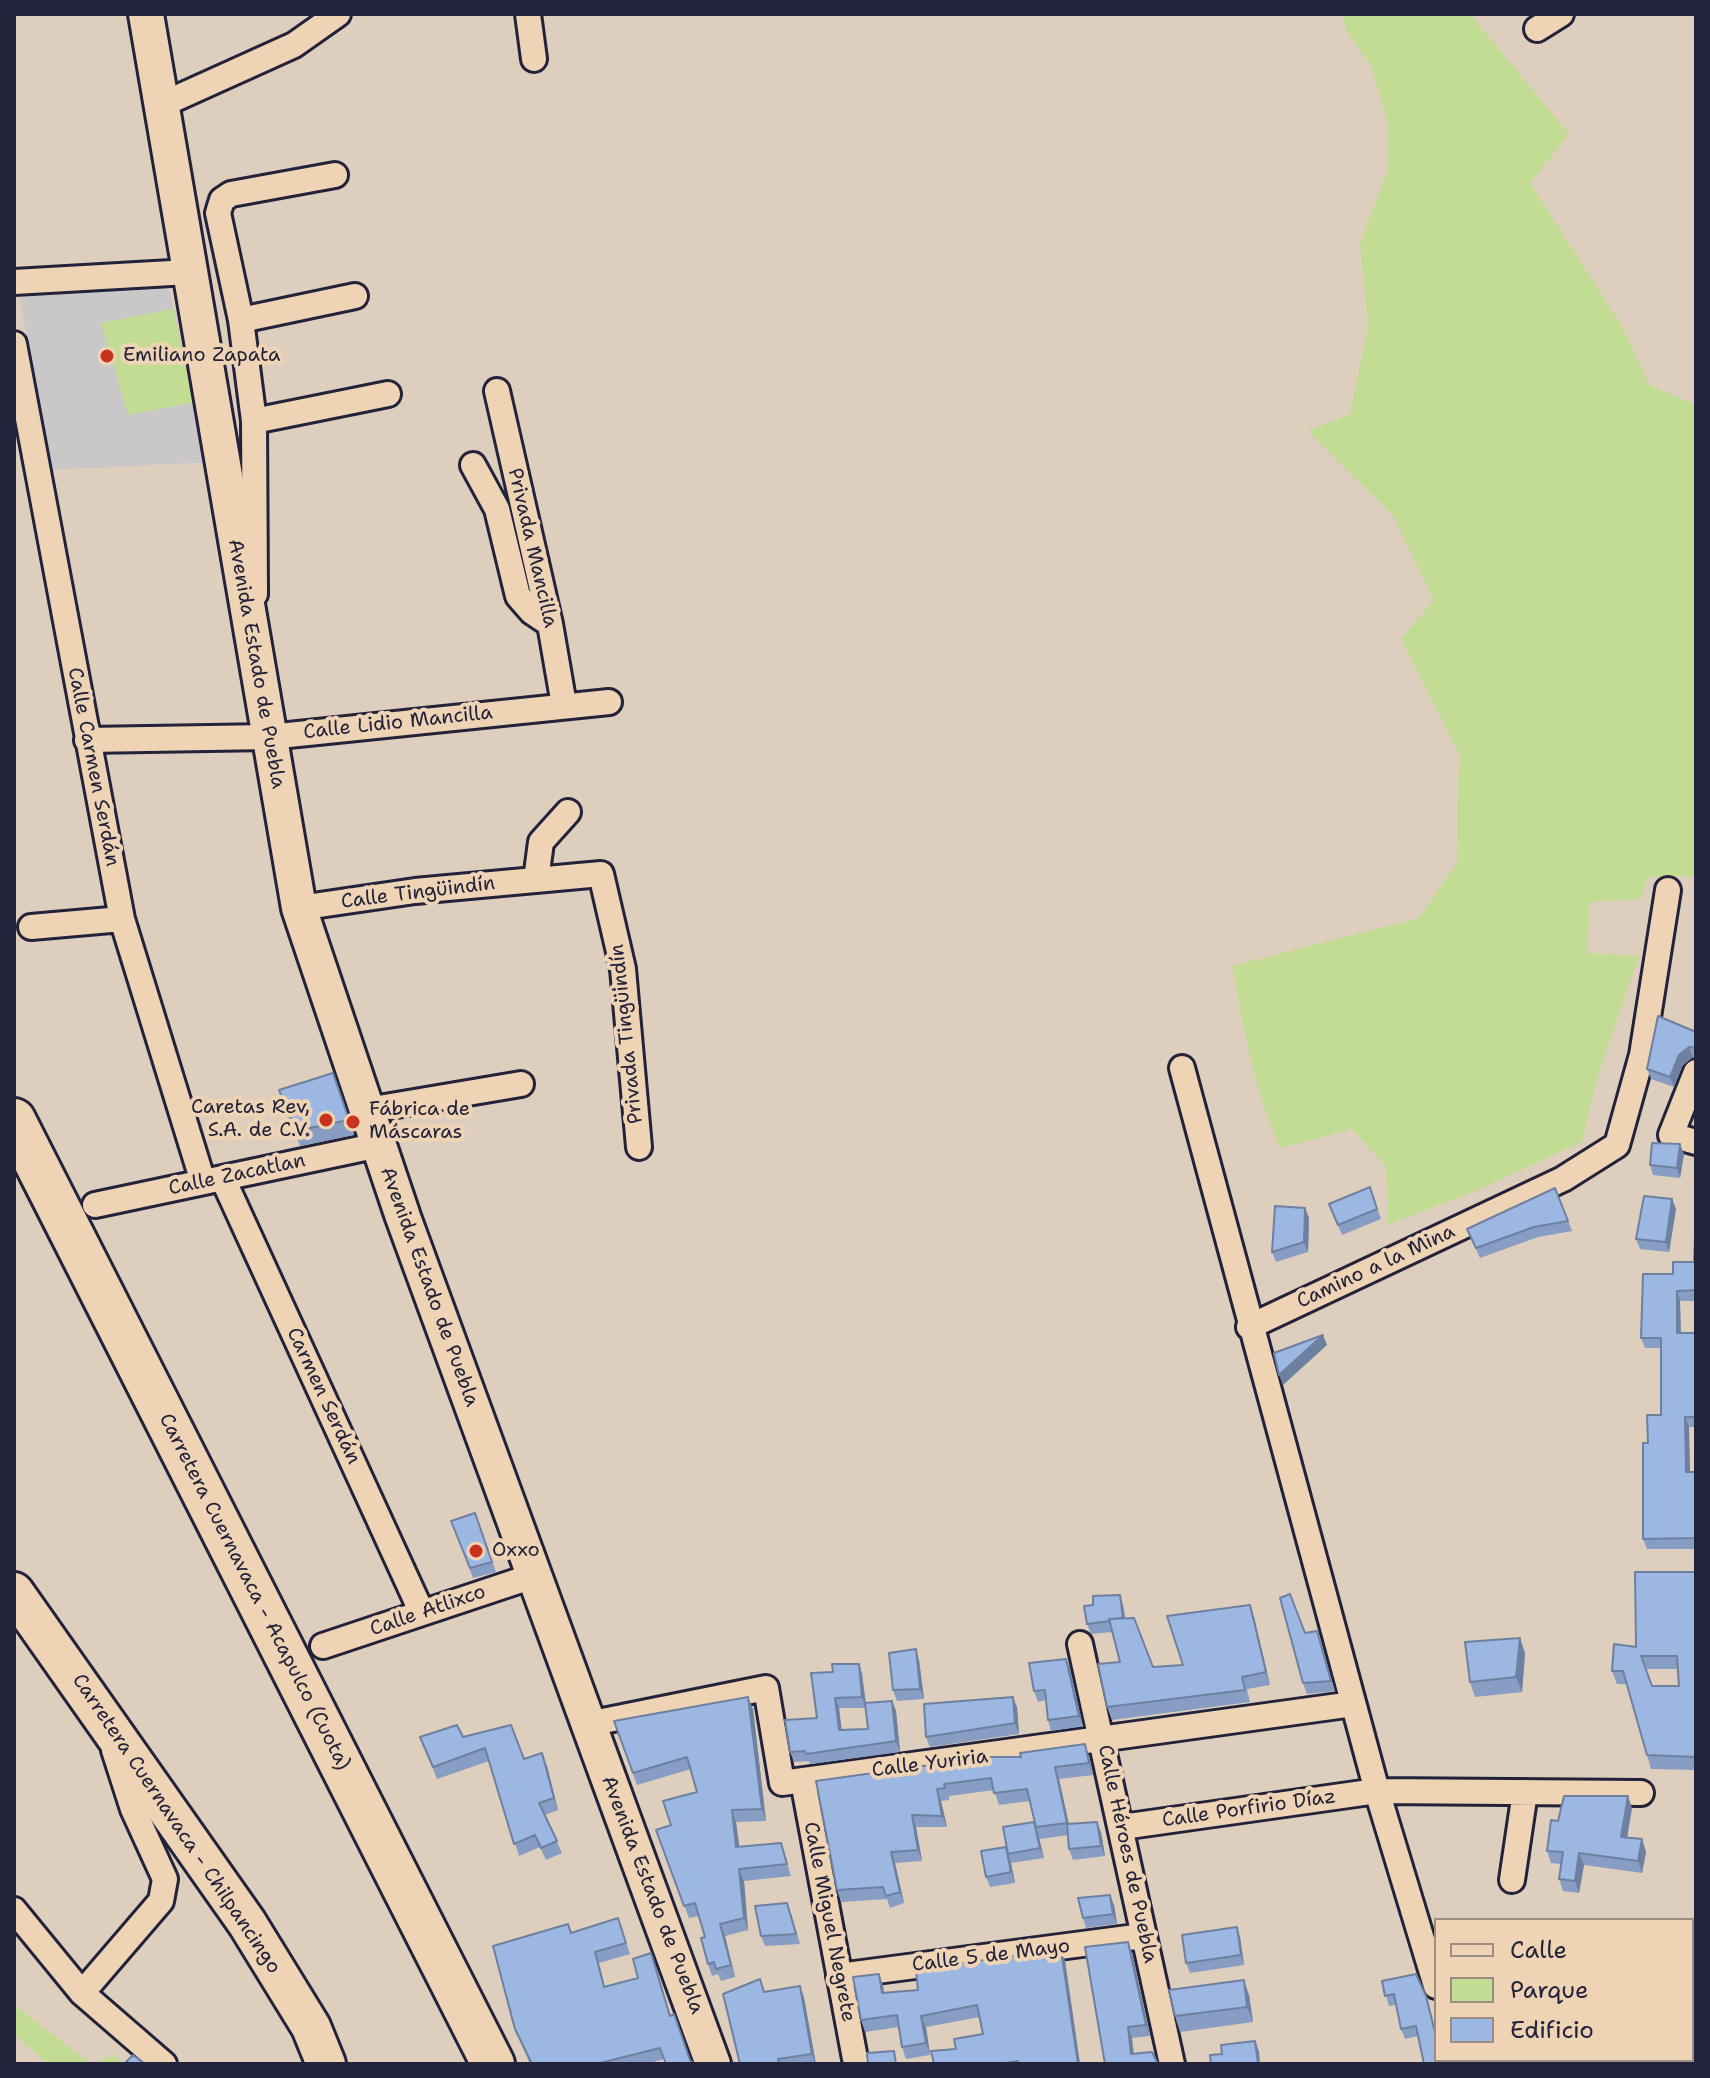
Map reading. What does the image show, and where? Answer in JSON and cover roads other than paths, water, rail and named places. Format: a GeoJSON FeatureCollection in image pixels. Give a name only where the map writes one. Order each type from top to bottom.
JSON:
{"type":"FeatureCollection","features":[{"type":"Feature","properties":{"kind":"highway","name":"Carretera Cuernavaca - Acapulco (Cuota)"},"geometry":{"type":"LineString","coordinates":[[14,1120],[493,2064]]}},
{"type":"Feature","properties":{"kind":"highway","name":"Carretera Cuernavaca - Acapulco (Cuota)"},"geometry":{"type":"LineString","coordinates":[[14,1176],[466,2064]]}},
{"type":"Feature","properties":{"kind":"main road","name":"Carretera Cuernavaca - Chilpancingo"},"geometry":{"type":"LineString","coordinates":[[14,1592],[247,1923],[311,2027],[326,2064]]}},
{"type":"Feature","properties":{"kind":"street","name":"Avenida Estado de Puebla"},"geometry":{"type":"LineString","coordinates":[[148,14],[159,106],[299,908],[379,1145],[533,1576],[713,2064]]}},
{"type":"Feature","properties":{"kind":"street"},"geometry":{"type":"LineString","coordinates":[[159,106],[294,45],[338,14]]}},
{"type":"Feature","properties":{"kind":"street"},"geometry":{"type":"LineString","coordinates":[[528,14],[534,59]]}},
{"type":"Feature","properties":{"kind":"street"},"geometry":{"type":"LineString","coordinates":[[1537,29],[1561,14]]}},
{"type":"Feature","properties":{"kind":"street"},"geometry":{"type":"LineString","coordinates":[[247,620],[258,582],[254,421],[241,320],[218,213],[222,200],[231,194],[335,175]]}},
{"type":"Feature","properties":{"kind":"street"},"geometry":{"type":"LineString","coordinates":[[14,282],[189,272]]}},
{"type":"Feature","properties":{"kind":"street"},"geometry":{"type":"LineString","coordinates":[[241,320],[355,296]]}},
{"type":"Feature","properties":{"kind":"street","name":"Calle Carmen Serdán"},"geometry":{"type":"LineString","coordinates":[[14,344],[122,919],[213,1180]]}},
{"type":"Feature","properties":{"kind":"street","name":"Privada Mancilla"},"geometry":{"type":"LineString","coordinates":[[497,391],[550,624],[564,705]]}},
{"type":"Feature","properties":{"kind":"street"},"geometry":{"type":"LineString","coordinates":[[254,421],[388,394]]}},
{"type":"Feature","properties":{"kind":"street"},"geometry":{"type":"LineString","coordinates":[[473,465],[497,509],[518,596],[532,612],[550,624]]}},
{"type":"Feature","properties":{"kind":"street","name":"Calle Lidio Mancilla"},"geometry":{"type":"LineString","coordinates":[[87,740],[269,737],[609,702]]}},
{"type":"Feature","properties":{"kind":"street"},"geometry":{"type":"LineString","coordinates":[[536,880],[541,842],[568,812]]}},
{"type":"Feature","properties":{"kind":"street","name":"Calle Tingüindín"},"geometry":{"type":"LineString","coordinates":[[299,908],[415,891],[601,874]]}},
{"type":"Feature","properties":{"kind":"street","name":"Privada Tingüindín"},"geometry":{"type":"LineString","coordinates":[[601,874],[623,969],[628,1054],[639,1147]]}},
{"type":"Feature","properties":{"kind":"street","name":"Camino a la Mina"},"geometry":{"type":"LineString","coordinates":[[1249,1327],[1563,1179],[1617,1145],[1642,1055],[1668,890]]}},
{"type":"Feature","properties":{"kind":"street"},"geometry":{"type":"LineString","coordinates":[[31,927],[122,919]]}},
{"type":"Feature","properties":{"kind":"street"},"geometry":{"type":"LineString","coordinates":[[1182,1068],[1249,1327],[1377,1791],[1434,1979]]}},
{"type":"Feature","properties":{"kind":"street"},"geometry":{"type":"LineString","coordinates":[[1696,1072],[1671,1135],[1696,1142]]}},
{"type":"Feature","properties":{"kind":"street"},"geometry":{"type":"LineString","coordinates":[[367,1110],[521,1084]]}},
{"type":"Feature","properties":{"kind":"street","name":"Calle Zacatlan"},"geometry":{"type":"LineString","coordinates":[[95,1205],[379,1145]]}},
{"type":"Feature","properties":{"kind":"street","name":"Carmen Serdán"},"geometry":{"type":"LineString","coordinates":[[213,1180],[422,1613]]}},
{"type":"Feature","properties":{"kind":"street","name":"Calle Atlixco"},"geometry":{"type":"LineString","coordinates":[[323,1646],[533,1576]]}},
{"type":"Feature","properties":{"kind":"street","name":"Calle Héroes de Puebla"},"geometry":{"type":"LineString","coordinates":[[1080,1644],[1172,2064]]}},
{"type":"Feature","properties":{"kind":"street"},"geometry":{"type":"LineString","coordinates":[[588,1724],[766,1688],[782,1783],[803,1781]]}},
{"type":"Feature","properties":{"kind":"street","name":"Calle Yuriria"},"geometry":{"type":"LineString","coordinates":[[803,1781],[1353,1704]]}},
{"type":"Feature","properties":{"kind":"street"},"geometry":{"type":"LineString","coordinates":[[82,1993],[161,1901],[165,1879],[133,1809],[104,1718]]}},
{"type":"Feature","properties":{"kind":"street","name":"Calle Miguel Negrete"},"geometry":{"type":"LineString","coordinates":[[803,1781],[856,2064]]}},
{"type":"Feature","properties":{"kind":"street","name":"Calle Porfirio Díaz"},"geometry":{"type":"LineString","coordinates":[[1122,1827],[1377,1791],[1641,1793]]}},
{"type":"Feature","properties":{"kind":"street"},"geometry":{"type":"LineString","coordinates":[[1512,1880],[1525,1792]]}},
{"type":"Feature","properties":{"kind":"street"},"geometry":{"type":"LineString","coordinates":[[14,1910],[82,1993],[164,2064]]}},
{"type":"Feature","properties":{"kind":"street","name":"Calle 5 de Mayo"},"geometry":{"type":"LineString","coordinates":[[839,1976],[1143,1936]]}},
{"type":"Feature","properties":{"kind":"place","name":"Emiliano Zapata"},"geometry":{"type":"Point","coordinates":[107,356]}},
{"type":"Feature","properties":{"kind":"place","name":"Caretas Rev, S.A. de C.V."},"geometry":{"type":"Point","coordinates":[326,1120]}},
{"type":"Feature","properties":{"kind":"place","name":"Fábrica de Máscaras"},"geometry":{"type":"Point","coordinates":[353,1122]}},
{"type":"Feature","properties":{"kind":"place","name":"Oxxo"},"geometry":{"type":"Point","coordinates":[476,1551]}}]}
